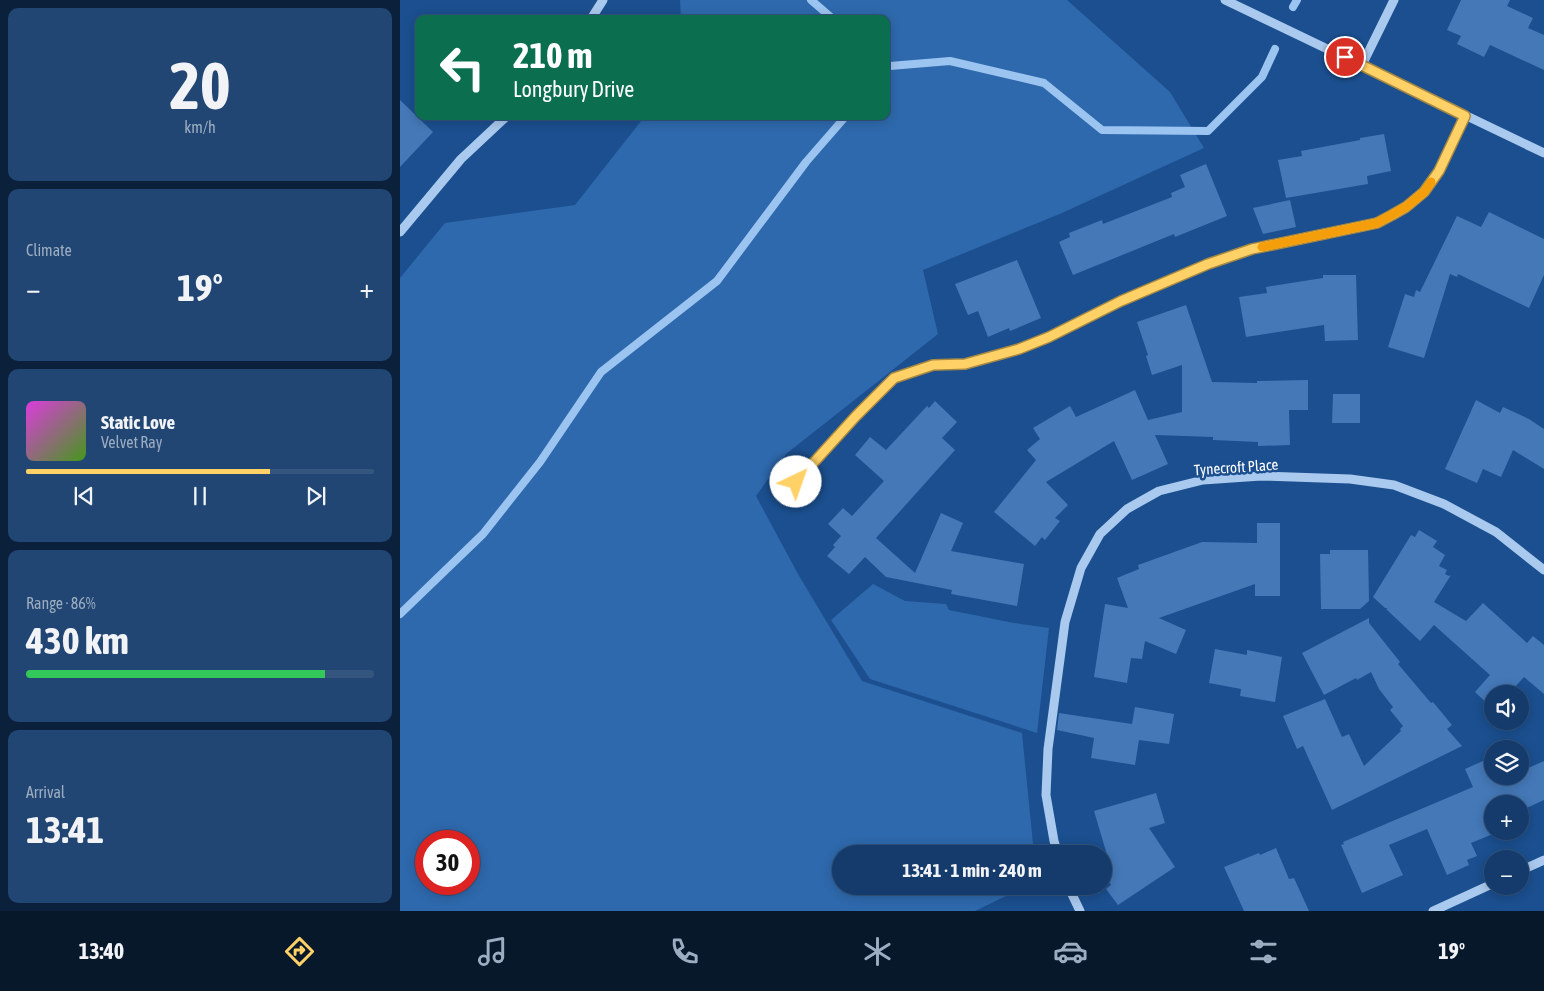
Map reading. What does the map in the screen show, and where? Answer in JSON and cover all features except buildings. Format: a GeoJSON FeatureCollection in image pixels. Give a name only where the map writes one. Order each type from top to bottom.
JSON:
{"type":"FeatureCollection","features":[{"type":"Feature","properties":{"kind":"street"},"geometry":{"type":"LineString","coordinates":[[594,15],[603,0]]}},
{"type":"Feature","properties":{"kind":"street"},"geometry":{"type":"LineString","coordinates":[[1225,0],[1544,153]]}},
{"type":"Feature","properties":{"kind":"street"},"geometry":{"type":"LineString","coordinates":[[1362,65],[1394,0]]}},
{"type":"Feature","properties":{"kind":"street"},"geometry":{"type":"LineString","coordinates":[[796,482],[856,416],[894,378],[933,365],[965,364],[1019,349],[1049,337],[1121,301],[1208,264],[1252,249],[1377,223],[1385,219],[1406,207],[1424,192],[1439,171],[1465,116]]}},
{"type":"Feature","properties":{"kind":"street"},"geometry":{"type":"LineString","coordinates":[[400,232],[461,159],[503,120]]}},
{"type":"Feature","properties":{"kind":"street","name":"Tynecroft Place"},"geometry":{"type":"LineString","coordinates":[[1055,845],[1046,795],[1048,749],[1065,622],[1081,568],[1100,534],[1127,509],[1159,491],[1203,480],[1261,476],[1359,480],[1394,485],[1444,504],[1496,532],[1544,570]]}},
{"type":"Feature","properties":{"kind":"street"},"geometry":{"type":"LineString","coordinates":[[1529,867],[1544,860]]}},
{"type":"Feature","properties":{"kind":"street"},"geometry":{"type":"LineString","coordinates":[[1433,911],[1484,888]]}},
{"type":"Feature","properties":{"kind":"street"},"geometry":{"type":"LineString","coordinates":[[1072,895],[1080,911]]}},
{"type":"Feature","properties":{"kind":"shaded area"},"geometry":{"type":"Polygon","coordinates":[[[680,0],[1067,0],[1170,92],[1204,148],[1062,213],[923,270],[938,334],[786,454],[756,496],[798,574],[862,681],[1022,733],[1033,845],[832,845],[832,895],[1008,895],[975,911],[400,911],[400,278],[445,223],[575,205],[642,120],[890,120],[890,15],[681,15],[680,0]]]}},
{"type":"Feature","properties":{"kind":"shaded area"},"geometry":{"type":"Polygon","coordinates":[[[873,584],[905,601],[946,604],[949,610],[1049,628],[1037,733],[870,679],[831,620],[873,584]]]}},
{"type":"Feature","properties":{"kind":"waterway"},"geometry":{"type":"LineString","coordinates":[[811,0],[828,15]]}},
{"type":"Feature","properties":{"kind":"waterway"},"geometry":{"type":"LineString","coordinates":[[1293,7],[1297,0]]}},
{"type":"Feature","properties":{"kind":"waterway"},"geometry":{"type":"LineString","coordinates":[[890,66],[950,61],[1044,83],[1102,130],[1208,131],[1262,77],[1275,49]]}},
{"type":"Feature","properties":{"kind":"waterway"},"geometry":{"type":"LineString","coordinates":[[400,614],[483,534],[540,462],[601,372],[717,281],[806,162],[843,120]]}},
{"type":"Feature","properties":{"kind":"slow traffic"},"geometry":{"type":"LineString","coordinates":[[1262,247],[1377,223],[1406,207],[1424,192],[1431,182]]}},
{"type":"Feature","properties":{"kind":"route"},"geometry":{"type":"LineString","coordinates":[[796,482],[856,416],[894,378],[933,365],[965,364],[1019,349],[1049,337],[1121,301],[1208,264],[1252,249],[1377,223],[1406,207],[1424,192],[1439,171],[1465,116],[1345,57]]}}]}
